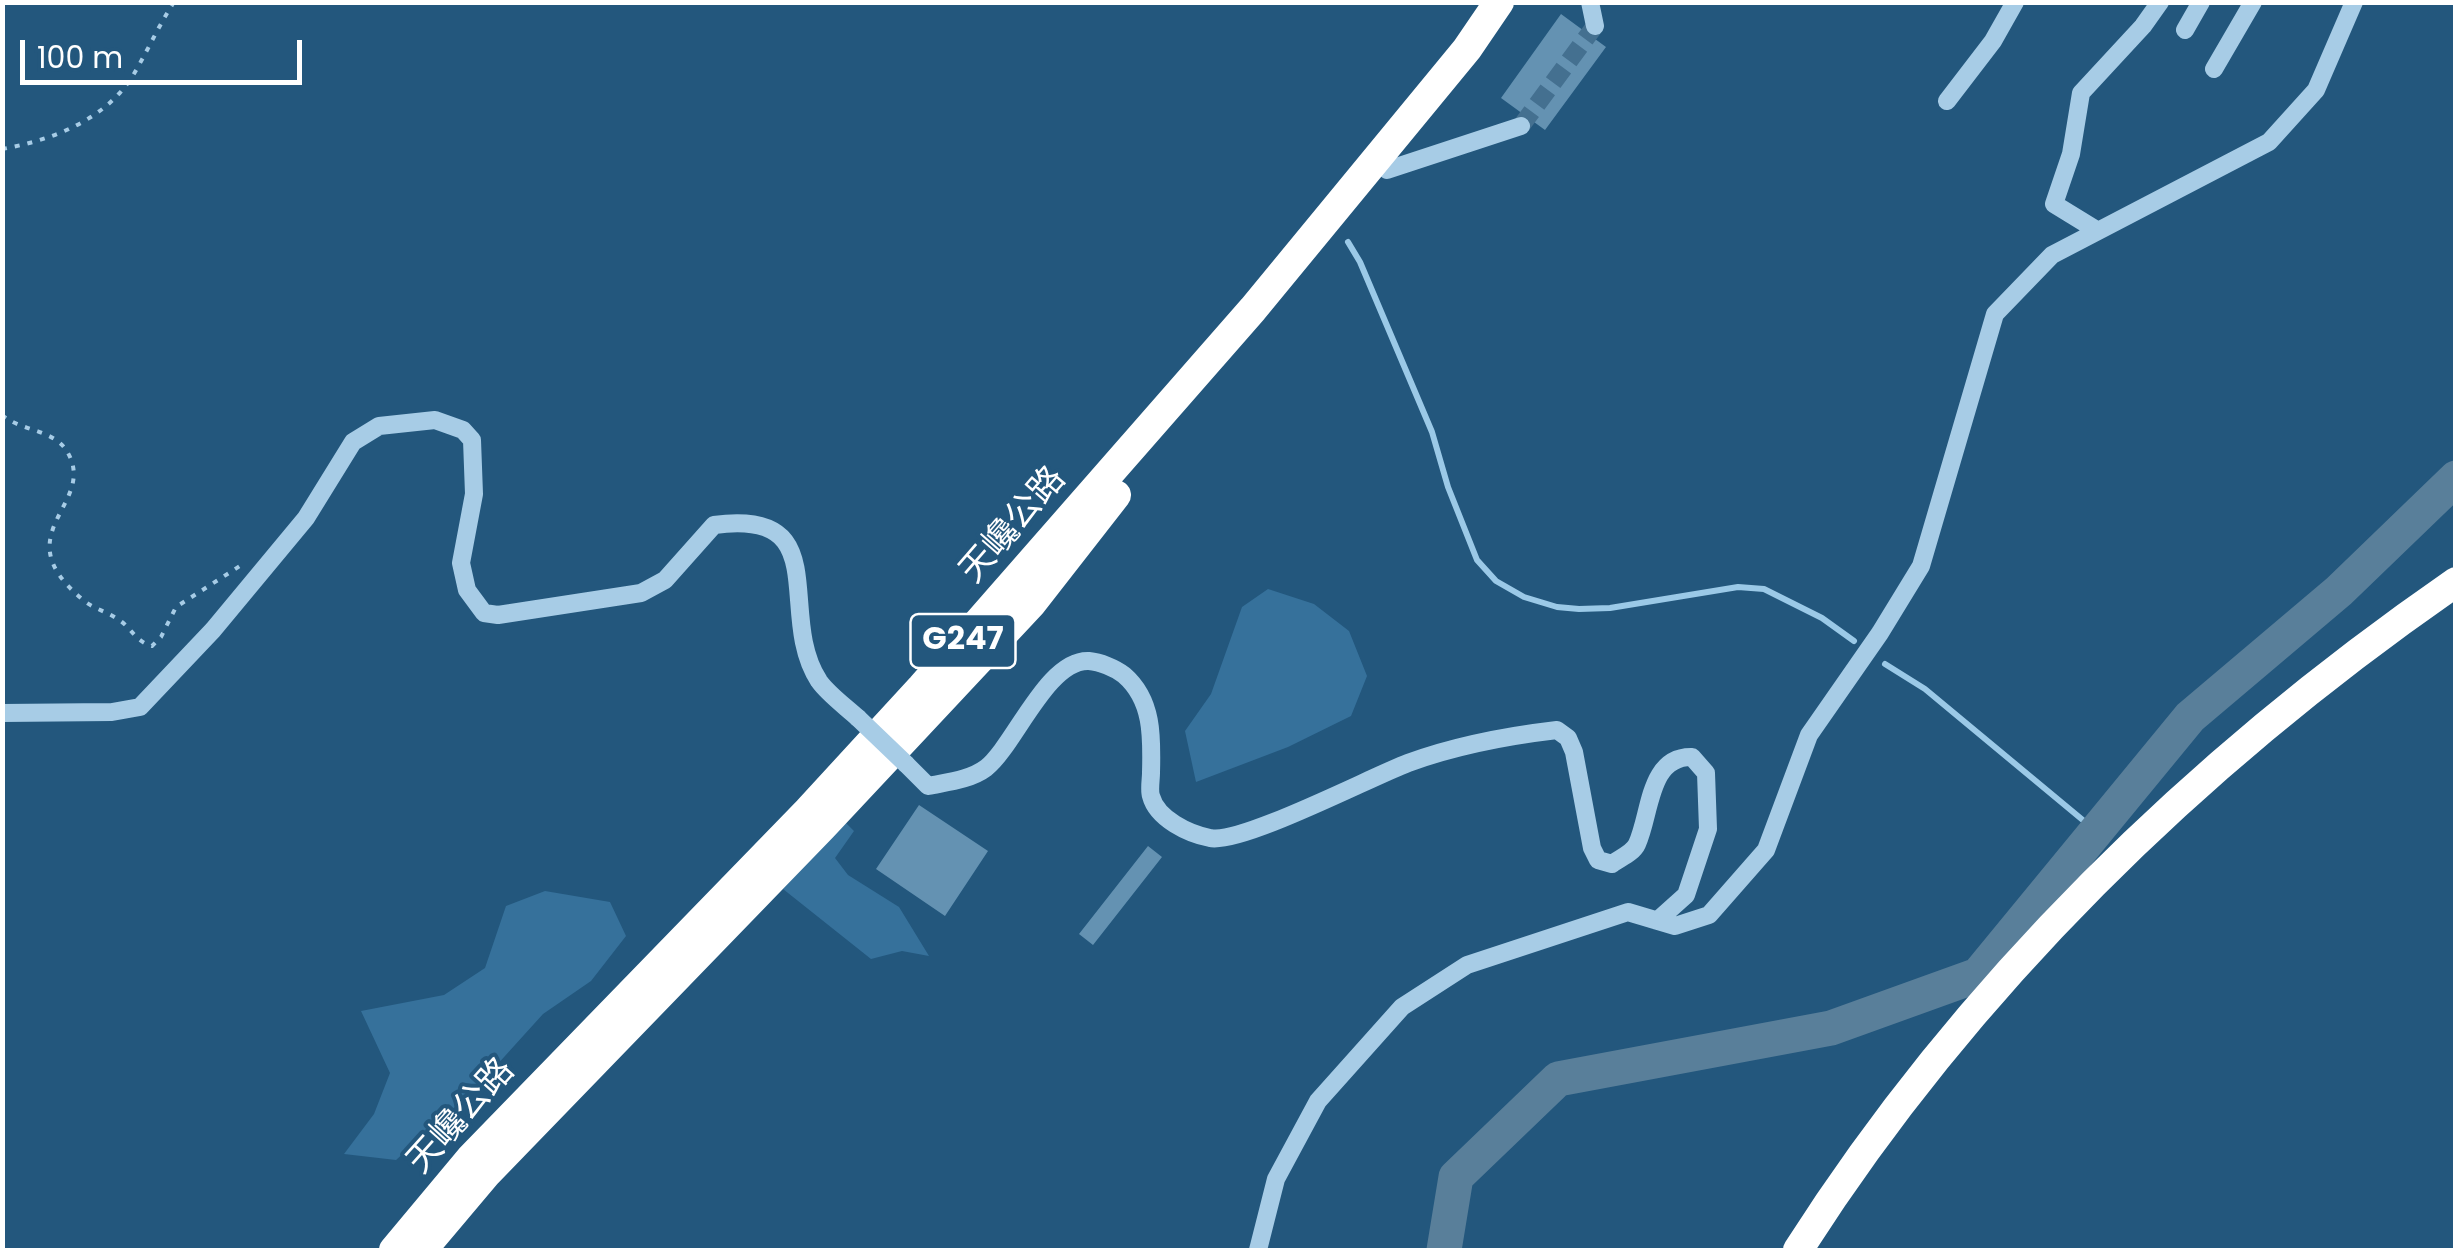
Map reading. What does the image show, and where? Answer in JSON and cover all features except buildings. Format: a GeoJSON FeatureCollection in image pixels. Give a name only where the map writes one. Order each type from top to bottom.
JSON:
{"type":"FeatureCollection","features":[{"type":"Feature","properties":{"kind":"highway","name":"天巉公路"},"geometry":{"type":"LineString","coordinates":[[394,1250],[470,1159],[808,811],[922,687],[1253,310],[1467,49],[1499,2]]}},
{"type":"Feature","properties":{"kind":"highway","name":"天巉公路"},"geometry":{"type":"LineString","coordinates":[[422,1250],[486,1174],[823,826],[1031,604],[1138,468],[1387,170],[1515,2]]}},
{"type":"Feature","properties":{"kind":"highway"},"geometry":{"type":"LineString","coordinates":[[1798,1250],[1851,1167],[1959,1031],[2090,888],[2173,807],[2290,706],[2456,582]]}},
{"type":"Feature","properties":{"kind":"highway"},"geometry":{"type":"LineString","coordinates":[[1818,1250],[1865,1177],[1972,1042],[2116,886],[2184,820],[2300,719],[2456,603]]}},
{"type":"Feature","properties":{"kind":"street"},"geometry":{"type":"LineString","coordinates":[[1590,2],[1596,26]]}},
{"type":"Feature","properties":{"kind":"street"},"geometry":{"type":"LineString","coordinates":[[1947,101],[2016,2]]}},
{"type":"Feature","properties":{"kind":"street"},"geometry":{"type":"LineString","coordinates":[[2098,232],[2054,204],[2071,154],[2081,93],[2144,26],[2160,2]]}},
{"type":"Feature","properties":{"kind":"street"},"geometry":{"type":"LineString","coordinates":[[2185,30],[2201,2]]}},
{"type":"Feature","properties":{"kind":"street"},"geometry":{"type":"LineString","coordinates":[[2214,69],[2253,2]]}},
{"type":"Feature","properties":{"kind":"street"},"geometry":{"type":"LineString","coordinates":[[1258,1250],[1276,1179],[1318,1101],[1402,1008],[1467,965],[1628,912],[1675,926],[1710,915],[1766,850],[1809,735],[1921,566],[1995,314],[2052,255],[2269,142],[2316,90],[2354,2]]}},
{"type":"Feature","properties":{"kind":"street"},"geometry":{"type":"LineString","coordinates":[[1387,170],[1521,126]]}},
{"type":"Feature","properties":{"kind":"street"},"geometry":{"type":"LineString","coordinates":[[2,713],[112,712],[140,706],[213,630],[306,518],[353,442],[378,426],[435,420],[463,430],[472,440],[474,494],[461,563],[467,590],[484,612],[498,616],[641,593],[665,580],[714,525],[743,521],[771,527],[790,546],[800,629],[819,680],[928,786],[971,777],[988,766],[1051,682],[1074,664],[1088,661],[1116,669],[1138,687],[1145,700],[1152,742],[1151,797],[1168,820],[1206,838],[1220,840],[1262,826],[1410,763],[1498,737],[1557,730],[1568,738],[1574,752],[1592,848],[1598,860],[1612,864],[1636,848],[1652,792],[1666,766],[1678,757],[1692,757],[1706,772],[1708,828],[1686,895],[1657,921]]}},
{"type":"Feature","properties":{"kind":"path"},"geometry":{"type":"LineString","coordinates":[[2,149],[66,133],[100,110],[133,76],[174,2]]}},
{"type":"Feature","properties":{"kind":"path"},"geometry":{"type":"LineString","coordinates":[[2,415],[12,423],[54,437],[67,449],[73,478],[48,541],[52,566],[83,600],[121,620],[140,642],[152,646],[176,607],[219,582],[254,555],[282,546]]}},
{"type":"Feature","properties":{"kind":"shaded area"},"geometry":{"type":"Polygon","coordinates":[[[1268,589],[1314,604],[1349,631],[1367,676],[1351,716],[1288,747],[1196,782],[1185,731],[1211,694],[1242,607],[1268,589]]]}},
{"type":"Feature","properties":{"kind":"shaded area"},"geometry":{"type":"Polygon","coordinates":[[[845,822],[854,831],[835,858],[848,875],[899,907],[929,956],[902,951],[871,959],[783,889],[845,822]]]}},
{"type":"Feature","properties":{"kind":"shaded area"},"geometry":{"type":"Polygon","coordinates":[[[545,891],[610,902],[626,936],[591,981],[543,1014],[476,1088],[396,1160],[344,1154],[374,1114],[390,1073],[361,1011],[444,995],[485,968],[506,906],[545,891]]]}},
{"type":"Feature","properties":{"kind":"waterway"},"geometry":{"type":"LineString","coordinates":[[1348,242],[1432,432],[1448,487],[1477,560],[1496,581],[1524,597],[1579,609],[1610,608],[1738,587],[1764,589],[1822,618],[1854,641]]}},
{"type":"Feature","properties":{"kind":"waterway"},"geometry":{"type":"LineString","coordinates":[[1444,1250],[1456,1177],[1558,1079],[1831,1028],[1978,975],[2190,717],[2339,591],[2456,478]]}},
{"type":"Feature","properties":{"kind":"waterway"},"geometry":{"type":"LineString","coordinates":[[1885,664],[1925,689],[2096,831]]}},
{"type":"Feature","properties":{"kind":"tunnel"},"geometry":{"type":"LineString","coordinates":[[1521,126],[1595,26]]}}]}
